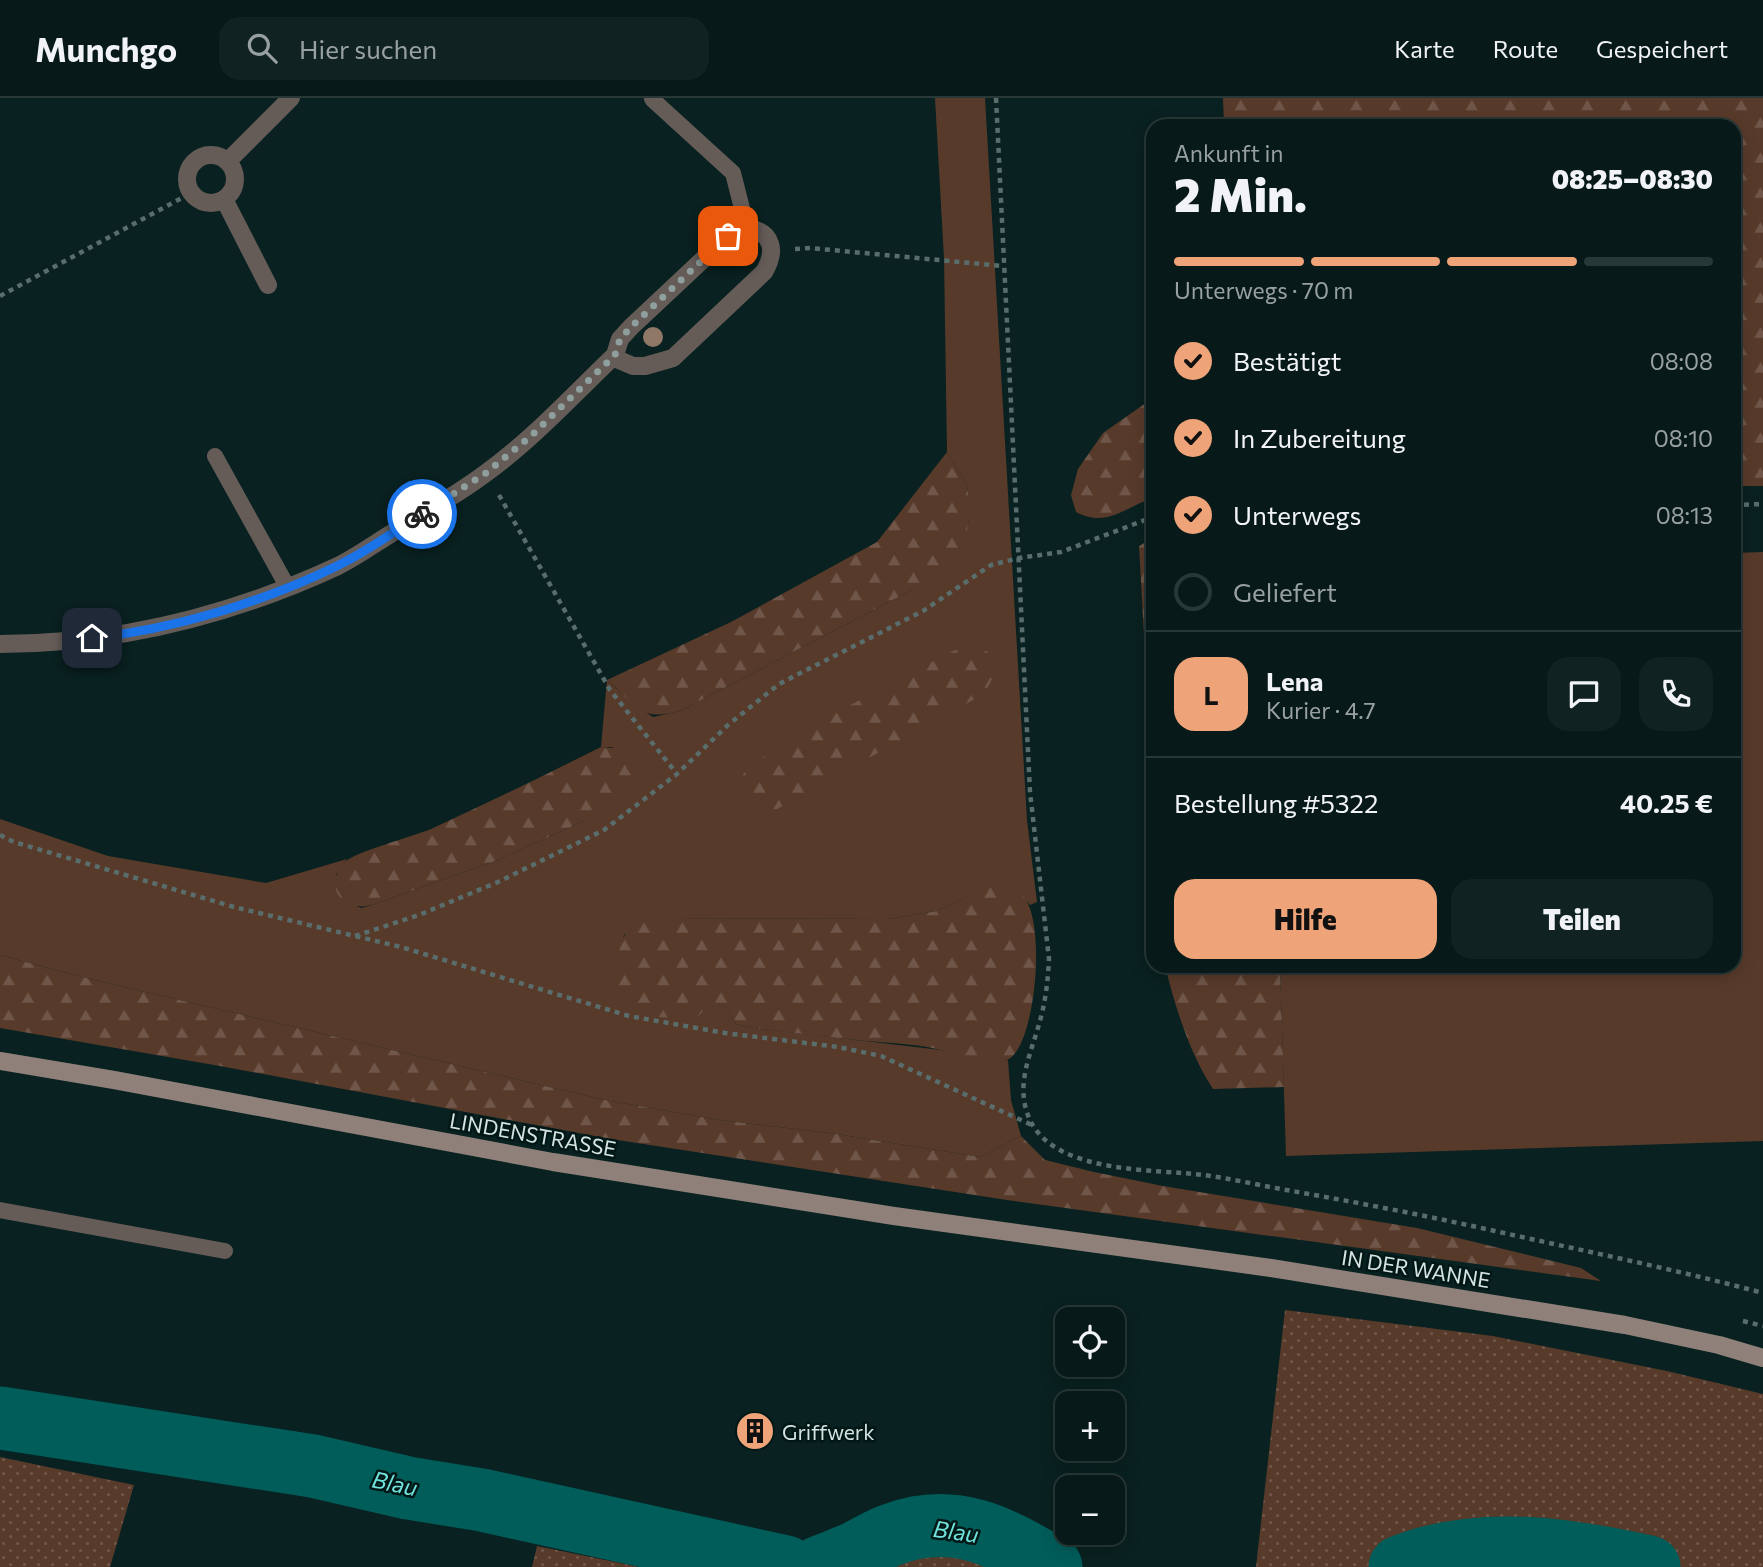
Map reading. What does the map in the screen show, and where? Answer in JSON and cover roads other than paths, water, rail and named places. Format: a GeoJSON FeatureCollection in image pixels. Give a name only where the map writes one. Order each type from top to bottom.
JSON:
{"type":"FeatureCollection","features":[{"type":"Feature","properties":{"kind":"street"},"geometry":{"type":"LineString","coordinates":[[228,161],[291,98]]}},
{"type":"Feature","properties":{"kind":"street"},"geometry":{"type":"LineString","coordinates":[[213,155],[228,161],[235,175],[235,183],[229,195],[211,204],[196,199],[186,181],[188,170],[196,159],[213,155]]}},
{"type":"Feature","properties":{"kind":"street"},"geometry":{"type":"LineString","coordinates":[[224,199],[268,285]]}},
{"type":"Feature","properties":{"kind":"street"},"geometry":{"type":"LineString","coordinates":[[0,644],[39,644],[110,636],[176,624],[239,605],[340,565],[486,473],[531,436],[615,355],[620,339],[631,327],[728,236],[747,228],[755,229],[764,235],[772,251],[771,261],[764,272],[673,358],[645,366],[633,366],[618,360],[615,355]]}},
{"type":"Feature","properties":{"kind":"street","name":"LINDENSTRASSE"},"geometry":{"type":"LineString","coordinates":[[0,1061],[553,1161],[894,1216],[1060,1239]]}},
{"type":"Feature","properties":{"kind":"street","name":"IN DER WANNE"},"geometry":{"type":"LineString","coordinates":[[1060,1239],[1270,1268],[1611,1322],[1718,1345],[1763,1358]]}},
{"type":"Feature","properties":{"kind":"lane"},"geometry":{"type":"LineString","coordinates":[[652,99],[733,173],[747,228]]}},
{"type":"Feature","properties":{"kind":"lane"},"geometry":{"type":"LineString","coordinates":[[215,456],[287,586]]}},
{"type":"Feature","properties":{"kind":"lane"},"geometry":{"type":"LineString","coordinates":[[0,1210],[225,1251]]}},
{"type":"Feature","properties":{"kind":"waterway","name":"Blau"},"geometry":{"type":"LineString","coordinates":[[0,1418],[313,1466],[786,1567]]}},
{"type":"Feature","properties":{"kind":"waterway","name":"Blau"},"geometry":{"type":"LineString","coordinates":[[820,1567],[889,1536],[916,1528],[936,1526],[956,1527],[995,1537],[1051,1567]]}},
{"type":"Feature","properties":{"kind":"waterway","name":"Blau"},"geometry":{"type":"LineString","coordinates":[[1400,1567],[1430,1557],[1492,1548],[1555,1551],[1649,1567]]}},
{"type":"Feature","properties":{"kind":"place","name":"Griffwerk"},"geometry":{"type":"Point","coordinates":[755,1431]}}]}
